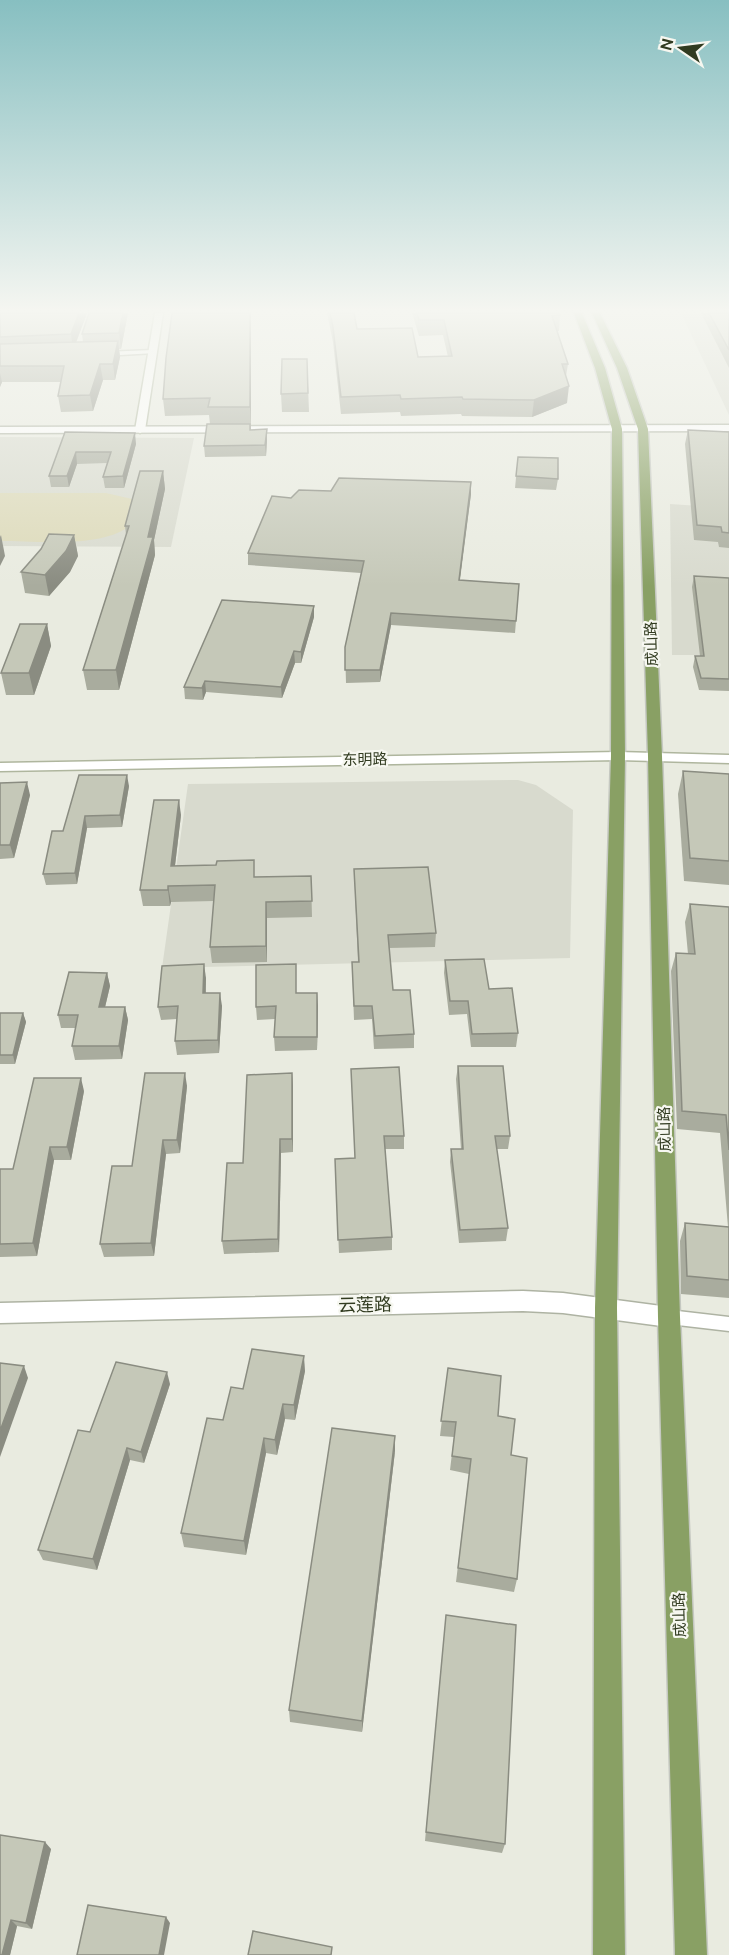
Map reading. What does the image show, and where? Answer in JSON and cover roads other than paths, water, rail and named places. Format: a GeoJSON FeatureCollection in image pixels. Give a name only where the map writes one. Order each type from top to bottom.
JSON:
{"type":"FeatureCollection","features":[{"type":"Feature","properties":{"kind":"main road"},"geometry":{"type":"LineString","coordinates":[[609,1955],[606,1308],[618,756],[617,429],[610,404]]}},
{"type":"Feature","properties":{"kind":"main road","name":"成山路"},"geometry":{"type":"LineString","coordinates":[[634,404],[643,429],[655,756],[669,1317],[691,1955]]}},
{"type":"Feature","properties":{"kind":"street"},"geometry":{"type":"LineString","coordinates":[[140,430],[144,404]]}},
{"type":"Feature","properties":{"kind":"street"},"geometry":{"type":"LineString","coordinates":[[0,430],[729,428]]}},
{"type":"Feature","properties":{"kind":"street","name":"东明路"},"geometry":{"type":"LineString","coordinates":[[0,767],[618,756],[729,759]]}},
{"type":"Feature","properties":{"kind":"street","name":"云莲路"},"geometry":{"type":"LineString","coordinates":[[0,1313],[523,1301],[606,1308],[669,1317]]}},
{"type":"Feature","properties":{"kind":"lane","name":"云莲路"},"geometry":{"type":"LineString","coordinates":[[669,1317],[729,1324]]}}]}
